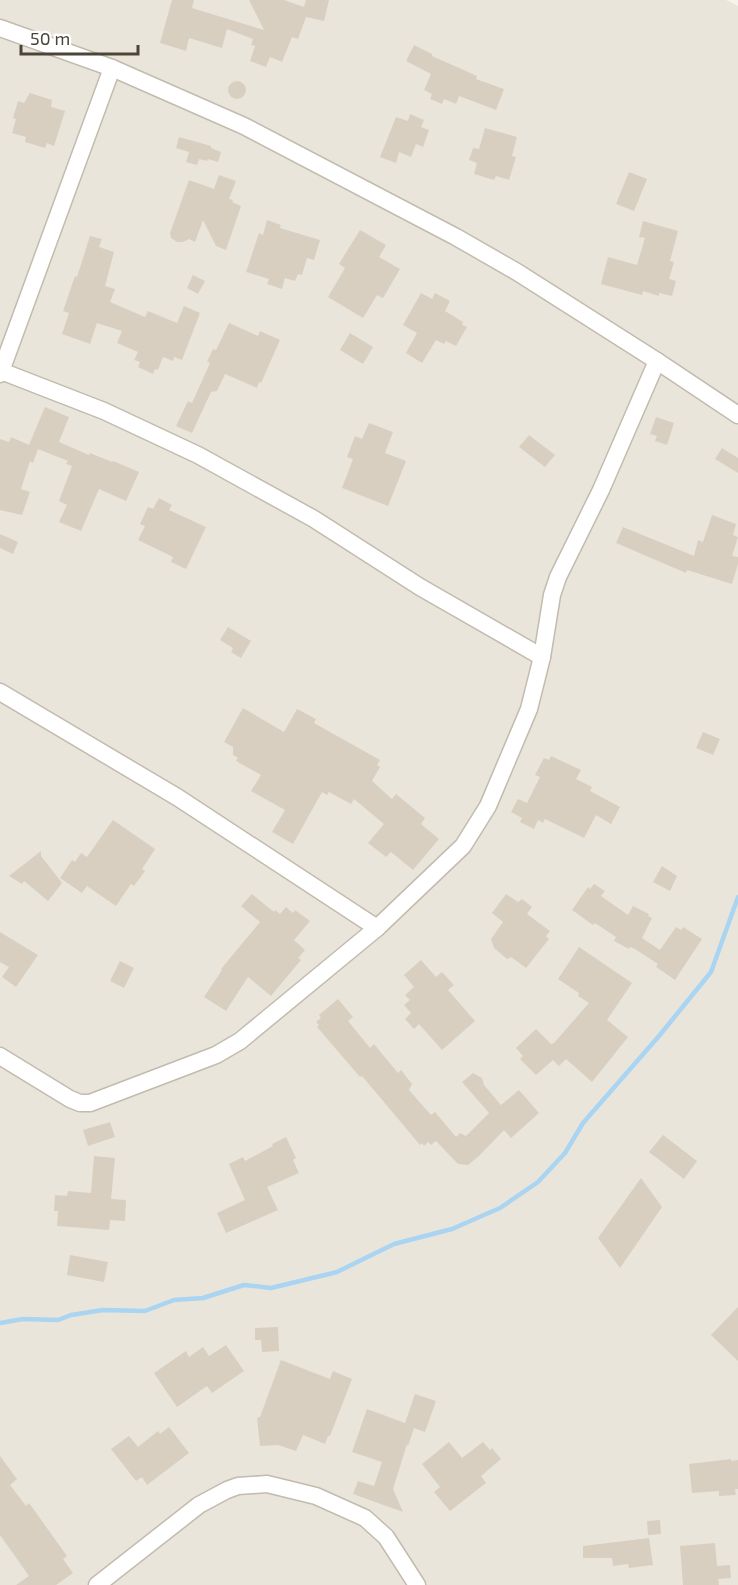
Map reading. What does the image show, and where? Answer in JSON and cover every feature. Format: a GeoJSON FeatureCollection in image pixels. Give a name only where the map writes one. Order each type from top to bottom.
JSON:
{"type":"FeatureCollection","features":[{"type":"Feature","properties":{"kind":"street"},"geometry":{"type":"LineString","coordinates":[[0,27],[112,68],[244,126],[474,247],[657,361],[738,415]]}},
{"type":"Feature","properties":{"kind":"street"},"geometry":{"type":"LineString","coordinates":[[112,68],[1,372],[104,411],[198,455],[314,519],[420,587],[542,657]]}},
{"type":"Feature","properties":{"kind":"street"},"geometry":{"type":"LineString","coordinates":[[0,1056],[70,1099],[80,1103],[90,1103],[228,1049],[376,928],[463,846],[488,806],[529,709],[542,657],[552,595],[558,577],[601,490],[657,361]]}},
{"type":"Feature","properties":{"kind":"street"},"geometry":{"type":"LineString","coordinates":[[0,692],[177,797],[376,928]]}},
{"type":"Feature","properties":{"kind":"street"},"geometry":{"type":"LineString","coordinates":[[97,1585],[200,1505],[238,1486],[267,1484],[316,1496],[365,1518],[386,1538],[417,1585]]}},
{"type":"Feature","properties":{"kind":"shaded area"},"geometry":{"type":"Polygon","coordinates":[[[0,0],[726,0],[738,6],[738,1585],[0,1585],[0,0]]]}},
{"type":"Feature","properties":{"kind":"building"},"geometry":{"type":"Polygon","coordinates":[[[172,0],[194,0],[192,8],[264,30],[249,0],[284,0],[304,7],[306,0],[329,0],[324,21],[306,17],[298,39],[292,37],[282,62],[270,57],[266,67],[250,61],[255,46],[251,45],[253,39],[227,29],[222,48],[189,38],[186,51],[160,43],[172,0]]]}},
{"type":"Feature","properties":{"kind":"building"},"geometry":{"type":"Polygon","coordinates":[[[414,45],[432,56],[477,76],[476,79],[504,89],[496,110],[459,96],[456,104],[444,99],[442,104],[430,99],[432,94],[424,90],[431,74],[406,61],[414,45]]]}},
{"type":"Feature","properties":{"kind":"building"},"geometry":{"type":"Polygon","coordinates":[[[237,81],[243,84],[246,90],[243,96],[237,99],[231,96],[228,90],[231,84],[237,81]]]}},
{"type":"Feature","properties":{"kind":"building"},"geometry":{"type":"Polygon","coordinates":[[[30,93],[52,100],[51,107],[65,111],[54,146],[47,143],[45,148],[25,142],[26,137],[12,133],[18,101],[24,103],[30,93]]]}},
{"type":"Feature","properties":{"kind":"building"},"geometry":{"type":"Polygon","coordinates":[[[410,114],[424,120],[421,127],[429,130],[423,147],[416,144],[411,157],[399,152],[396,163],[380,157],[396,117],[408,121],[410,114]]]}},
{"type":"Feature","properties":{"kind":"building"},"geometry":{"type":"Polygon","coordinates":[[[485,128],[517,137],[512,156],[516,157],[509,180],[496,176],[494,180],[474,174],[477,163],[469,160],[473,148],[479,149],[485,128]]]}},
{"type":"Feature","properties":{"kind":"building"},"geometry":{"type":"Polygon","coordinates":[[[179,137],[211,146],[221,152],[218,162],[199,159],[197,165],[186,162],[189,152],[176,148],[179,137]]]}},
{"type":"Feature","properties":{"kind":"building"},"geometry":{"type":"Polygon","coordinates":[[[629,172],[647,179],[634,211],[616,204],[629,172]]]}},
{"type":"Feature","properties":{"kind":"building"},"geometry":{"type":"Polygon","coordinates":[[[219,175],[236,181],[229,199],[241,206],[226,250],[216,246],[203,220],[195,242],[189,239],[177,242],[171,238],[170,233],[189,180],[214,189],[219,175]]]}},
{"type":"Feature","properties":{"kind":"building"},"geometry":{"type":"Polygon","coordinates":[[[267,220],[281,225],[280,228],[320,240],[314,260],[307,258],[302,275],[298,274],[295,281],[285,278],[282,289],[267,284],[269,279],[246,272],[259,233],[263,235],[267,220]]]}},
{"type":"Feature","properties":{"kind":"building"},"geometry":{"type":"Polygon","coordinates":[[[643,221],[678,231],[670,261],[674,262],[669,279],[676,281],[672,296],[659,293],[659,296],[643,291],[642,295],[601,284],[608,257],[637,265],[645,238],[639,237],[643,221]]]}},
{"type":"Feature","properties":{"kind":"building"},"geometry":{"type":"Polygon","coordinates":[[[360,230],[386,245],[379,257],[400,269],[383,298],[377,295],[363,318],[328,297],[345,268],[339,264],[360,230]]]}},
{"type":"Feature","properties":{"kind":"building"},"geometry":{"type":"Polygon","coordinates":[[[90,236],[102,239],[99,247],[114,252],[105,286],[115,289],[110,302],[145,317],[148,311],[177,323],[184,306],[200,313],[182,360],[174,357],[173,361],[163,357],[158,370],[155,369],[153,374],[138,367],[140,362],[134,360],[138,352],[117,343],[122,331],[97,323],[90,344],[62,334],[69,313],[63,311],[90,236]]]}},
{"type":"Feature","properties":{"kind":"building"},"geometry":{"type":"Polygon","coordinates":[[[193,275],[205,281],[198,294],[187,288],[193,275]]]}},
{"type":"Feature","properties":{"kind":"building"},"geometry":{"type":"Polygon","coordinates":[[[421,293],[432,299],[435,293],[450,301],[445,311],[467,327],[456,346],[446,341],[444,344],[436,340],[422,363],[406,353],[417,333],[403,325],[421,293]]]}},
{"type":"Feature","properties":{"kind":"building"},"geometry":{"type":"Polygon","coordinates":[[[229,323],[258,336],[260,331],[280,340],[257,388],[225,374],[217,391],[211,392],[192,433],[176,426],[188,401],[192,403],[210,363],[207,362],[213,349],[216,350],[229,323]]]}},
{"type":"Feature","properties":{"kind":"building"},"geometry":{"type":"Polygon","coordinates":[[[350,333],[373,347],[363,364],[340,350],[350,333]]]}},
{"type":"Feature","properties":{"kind":"building"},"geometry":{"type":"Polygon","coordinates":[[[45,407],[69,417],[59,442],[139,472],[126,501],[99,489],[81,531],[59,522],[67,505],[59,501],[72,466],[66,464],[68,461],[38,449],[33,463],[30,461],[21,489],[30,492],[22,515],[0,510],[0,439],[9,442],[11,437],[29,445],[45,407]]]}},
{"type":"Feature","properties":{"kind":"building"},"geometry":{"type":"Polygon","coordinates":[[[656,417],[674,423],[667,445],[655,441],[657,436],[650,434],[656,417]]]}},
{"type":"Feature","properties":{"kind":"building"},"geometry":{"type":"Polygon","coordinates":[[[369,423],[393,432],[385,453],[406,461],[388,506],[342,488],[353,459],[347,457],[355,436],[362,439],[369,423]]]}},
{"type":"Feature","properties":{"kind":"building"},"geometry":{"type":"Polygon","coordinates":[[[529,435],[555,455],[545,467],[519,447],[529,435]]]}},
{"type":"Feature","properties":{"kind":"building"},"geometry":{"type":"Polygon","coordinates":[[[722,448],[738,458],[738,473],[715,459],[722,448]]]}},
{"type":"Feature","properties":{"kind":"building"},"geometry":{"type":"Polygon","coordinates":[[[159,498],[172,505],[169,510],[206,527],[186,569],[171,562],[173,557],[138,540],[145,526],[140,524],[148,507],[153,509],[159,498]]]}},
{"type":"Feature","properties":{"kind":"building"},"geometry":{"type":"Polygon","coordinates":[[[712,515],[736,524],[733,535],[738,537],[732,556],[738,557],[738,564],[732,584],[687,570],[686,573],[616,543],[623,527],[694,556],[698,540],[703,542],[712,515]]]}},
{"type":"Feature","properties":{"kind":"building"},"geometry":{"type":"Polygon","coordinates":[[[0,534],[18,542],[13,554],[0,548],[0,534]]]}},
{"type":"Feature","properties":{"kind":"building"},"geometry":{"type":"Polygon","coordinates":[[[228,627],[251,641],[241,658],[231,652],[233,648],[220,640],[228,627]]]}},
{"type":"Feature","properties":{"kind":"building"},"geometry":{"type":"Polygon","coordinates":[[[243,708],[284,732],[297,709],[316,719],[314,723],[380,760],[377,765],[380,767],[372,781],[392,799],[396,794],[425,818],[421,824],[439,839],[413,870],[391,852],[386,857],[368,843],[384,824],[354,799],[351,804],[329,792],[327,795],[322,792],[293,844],[272,832],[285,810],[251,791],[261,775],[236,761],[238,758],[233,755],[233,747],[224,742],[243,708]]]}},
{"type":"Feature","properties":{"kind":"building"},"geometry":{"type":"Polygon","coordinates":[[[703,732],[720,739],[713,755],[696,748],[703,732]]]}},
{"type":"Feature","properties":{"kind":"building"},"geometry":{"type":"Polygon","coordinates":[[[551,756],[581,770],[576,779],[592,787],[590,791],[620,807],[611,824],[596,815],[584,838],[545,819],[543,823],[538,820],[534,829],[520,822],[522,818],[511,812],[518,799],[527,803],[540,777],[535,775],[544,758],[549,760],[551,756]]]}},
{"type":"Feature","properties":{"kind":"building"},"geometry":{"type":"Polygon","coordinates":[[[113,820],[155,849],[142,869],[145,871],[134,886],[131,884],[116,906],[87,886],[82,893],[60,878],[72,860],[75,862],[81,853],[87,857],[113,820]]]}},
{"type":"Feature","properties":{"kind":"building"},"geometry":{"type":"Polygon","coordinates":[[[41,851],[41,856],[62,883],[48,901],[24,881],[22,884],[9,876],[41,851]]]}},
{"type":"Feature","properties":{"kind":"building"},"geometry":{"type":"Polygon","coordinates":[[[662,866],[677,876],[670,891],[653,882],[662,866]]]}},
{"type":"Feature","properties":{"kind":"building"},"geometry":{"type":"Polygon","coordinates":[[[594,884],[605,891],[601,896],[628,915],[633,906],[649,914],[648,916],[652,918],[642,938],[660,950],[676,927],[681,930],[683,927],[702,939],[675,980],[656,967],[658,964],[635,949],[630,947],[629,949],[614,941],[616,937],[595,923],[593,925],[572,910],[588,887],[590,889],[594,884]]]}},
{"type":"Feature","properties":{"kind":"building"},"geometry":{"type":"Polygon","coordinates":[[[252,894],[274,912],[275,910],[280,914],[286,907],[293,913],[295,910],[310,921],[294,940],[305,950],[298,958],[301,960],[271,996],[248,977],[226,1011],[204,997],[221,969],[260,922],[241,906],[252,894]]]}},
{"type":"Feature","properties":{"kind":"building"},"geometry":{"type":"Polygon","coordinates":[[[506,894],[518,902],[522,899],[532,907],[527,914],[550,931],[546,936],[549,939],[526,968],[511,957],[507,959],[494,948],[491,939],[503,922],[492,913],[506,894]]]}},
{"type":"Feature","properties":{"kind":"building"},"geometry":{"type":"Polygon","coordinates":[[[0,932],[38,955],[16,987],[2,977],[9,967],[0,962],[0,932]]]}},
{"type":"Feature","properties":{"kind":"building"},"geometry":{"type":"Polygon","coordinates":[[[579,947],[632,983],[607,1020],[628,1037],[592,1082],[566,1059],[559,1066],[553,1060],[536,1075],[520,1059],[523,1056],[516,1048],[536,1029],[551,1044],[554,1043],[589,1003],[558,979],[579,947]]]}},
{"type":"Feature","properties":{"kind":"building"},"geometry":{"type":"Polygon","coordinates":[[[421,960],[436,977],[442,972],[454,985],[448,990],[475,1021],[442,1050],[419,1024],[414,1029],[405,1019],[411,1013],[404,1005],[410,1000],[405,995],[414,987],[404,975],[421,960]]]}},
{"type":"Feature","properties":{"kind":"building"},"geometry":{"type":"Polygon","coordinates":[[[120,961],[134,968],[124,988],[110,981],[120,961]]]}},
{"type":"Feature","properties":{"kind":"building"},"geometry":{"type":"Polygon","coordinates":[[[338,999],[353,1017],[348,1021],[370,1048],[374,1044],[398,1073],[401,1070],[412,1084],[409,1090],[431,1115],[435,1112],[456,1137],[460,1133],[466,1136],[489,1113],[462,1082],[473,1073],[482,1078],[484,1085],[501,1105],[519,1090],[539,1113],[511,1138],[504,1130],[468,1165],[458,1164],[436,1141],[431,1145],[428,1142],[424,1146],[422,1143],[420,1145],[317,1027],[319,1025],[316,1022],[321,1018],[319,1015],[338,999]]]}},
{"type":"Feature","properties":{"kind":"building"},"geometry":{"type":"Polygon","coordinates":[[[110,1122],[115,1137],[88,1146],[83,1130],[110,1122]]]}},
{"type":"Feature","properties":{"kind":"building"},"geometry":{"type":"Polygon","coordinates":[[[663,1135],[697,1161],[684,1179],[649,1152],[663,1135]]]}},
{"type":"Feature","properties":{"kind":"building"},"geometry":{"type":"Polygon","coordinates":[[[286,1137],[296,1158],[293,1160],[299,1173],[267,1187],[278,1210],[226,1233],[217,1213],[245,1200],[229,1164],[243,1157],[245,1161],[286,1137]]]}},
{"type":"Feature","properties":{"kind":"building"},"geometry":{"type":"Polygon","coordinates":[[[94,1156],[115,1158],[111,1199],[126,1200],[125,1221],[110,1220],[109,1230],[57,1226],[58,1211],[54,1211],[55,1195],[67,1196],[68,1191],[91,1193],[94,1156]]]}},
{"type":"Feature","properties":{"kind":"building"},"geometry":{"type":"Polygon","coordinates":[[[641,1178],[662,1207],[620,1268],[598,1238],[641,1178]]]}},
{"type":"Feature","properties":{"kind":"building"},"geometry":{"type":"Polygon","coordinates":[[[70,1255],[108,1262],[104,1282],[67,1275],[70,1255]]]}},
{"type":"Feature","properties":{"kind":"building"},"geometry":{"type":"Polygon","coordinates":[[[738,1307],[738,1361],[711,1335],[738,1307]]]}},
{"type":"Feature","properties":{"kind":"building"},"geometry":{"type":"Polygon","coordinates":[[[278,1327],[279,1351],[262,1352],[261,1340],[255,1340],[255,1328],[278,1327]]]}},
{"type":"Feature","properties":{"kind":"building"},"geometry":{"type":"Polygon","coordinates":[[[226,1345],[244,1371],[212,1393],[207,1386],[177,1407],[154,1373],[186,1351],[189,1357],[203,1347],[209,1356],[226,1345]]]}},
{"type":"Feature","properties":{"kind":"building"},"geometry":{"type":"Polygon","coordinates":[[[281,1360],[330,1379],[333,1371],[352,1379],[325,1444],[303,1435],[296,1451],[278,1445],[260,1446],[257,1418],[260,1417],[281,1360]]]}},
{"type":"Feature","properties":{"kind":"building"},"geometry":{"type":"Polygon","coordinates":[[[415,1394],[436,1401],[425,1432],[414,1428],[393,1489],[403,1512],[353,1494],[358,1481],[374,1486],[382,1462],[352,1452],[367,1409],[405,1423],[415,1394]]]}},
{"type":"Feature","properties":{"kind":"building"},"geometry":{"type":"Polygon","coordinates":[[[169,1427],[189,1453],[147,1485],[142,1477],[136,1481],[111,1449],[129,1436],[138,1447],[158,1431],[160,1434],[169,1427]]]}},
{"type":"Feature","properties":{"kind":"building"},"geometry":{"type":"Polygon","coordinates":[[[449,1442],[462,1458],[483,1442],[490,1450],[492,1448],[501,1459],[481,1476],[486,1483],[450,1511],[434,1492],[440,1487],[422,1464],[449,1442]]]}},
{"type":"Feature","properties":{"kind":"building"},"geometry":{"type":"Polygon","coordinates":[[[0,1456],[17,1479],[10,1485],[26,1506],[29,1503],[67,1556],[63,1559],[73,1573],[56,1585],[16,1585],[29,1576],[0,1535],[0,1456]]]}},
{"type":"Feature","properties":{"kind":"building"},"geometry":{"type":"Polygon","coordinates":[[[731,1459],[731,1461],[738,1460],[736,1495],[719,1496],[719,1491],[692,1493],[689,1464],[731,1459]]]}},
{"type":"Feature","properties":{"kind":"building"},"geometry":{"type":"Polygon","coordinates":[[[660,1520],[661,1534],[648,1535],[647,1521],[660,1520]]]}},
{"type":"Feature","properties":{"kind":"building"},"geometry":{"type":"Polygon","coordinates":[[[649,1538],[653,1565],[629,1568],[628,1564],[613,1566],[612,1558],[583,1558],[583,1546],[649,1538]]]}},
{"type":"Feature","properties":{"kind":"building"},"geometry":{"type":"Polygon","coordinates":[[[715,1543],[717,1566],[730,1565],[731,1578],[718,1579],[719,1585],[683,1585],[680,1546],[715,1543]]]}},
{"type":"Feature","properties":{"kind":"waterway"},"geometry":{"type":"LineString","coordinates":[[0,1323],[23,1319],[58,1320],[71,1315],[103,1310],[145,1311],[174,1300],[203,1298],[244,1285],[271,1288],[337,1272],[394,1244],[452,1229],[500,1208],[538,1182],[565,1153],[583,1123],[711,972],[738,897]]}}]}
